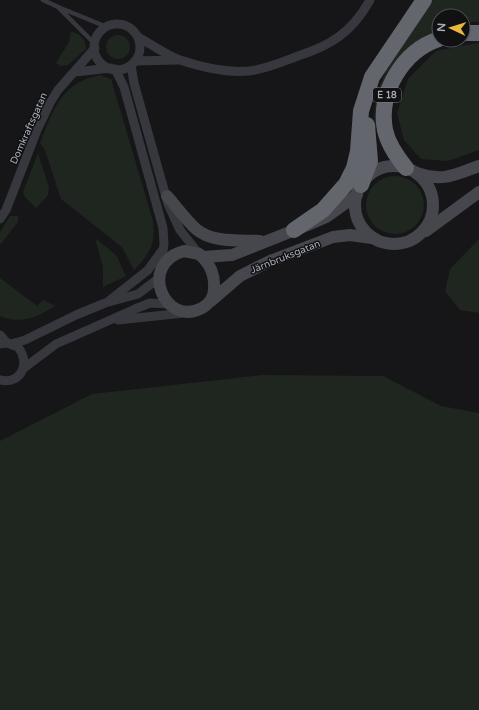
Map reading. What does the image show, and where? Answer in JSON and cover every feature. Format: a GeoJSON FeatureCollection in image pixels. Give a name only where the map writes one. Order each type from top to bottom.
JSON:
{"type":"FeatureCollection","features":[{"type":"Feature","properties":{"kind":"highway","name":"E 18"},"geometry":{"type":"LineString","coordinates":[[359,190],[370,161],[367,129],[370,94],[382,62],[424,0]]}},
{"type":"Feature","properties":{"kind":"highway","name":"E 18"},"geometry":{"type":"LineString","coordinates":[[410,170],[391,146],[386,130],[384,116],[386,99],[390,84],[409,58],[421,48],[431,43]]}},
{"type":"Feature","properties":{"kind":"highway"},"geometry":{"type":"LineString","coordinates":[[294,230],[323,210],[346,184],[354,168],[358,151],[361,111],[365,93],[372,77],[382,62]]}},
{"type":"Feature","properties":{"kind":"street"},"geometry":{"type":"LineString","coordinates":[[75,72],[123,69],[133,63],[179,60],[236,72],[262,68],[322,48],[341,36],[356,22],[370,0]]}},
{"type":"Feature","properties":{"kind":"street"},"geometry":{"type":"LineString","coordinates":[[169,304],[160,289],[160,275],[164,244],[163,228],[124,87],[113,69],[99,60],[95,46],[99,33],[107,26],[116,24],[125,25],[138,36],[179,60]]}},
{"type":"Feature","properties":{"kind":"street"},"geometry":{"type":"LineString","coordinates":[[112,320],[200,310],[209,303],[214,294],[214,279],[211,268],[180,230],[168,204],[167,196],[134,83],[133,63],[140,51],[138,36]]}},
{"type":"Feature","properties":{"kind":"street","name":"Domkraftsgatan"},"geometry":{"type":"LineString","coordinates":[[0,219],[6,210],[37,130],[50,103],[58,90],[75,72],[95,46]]}},
{"type":"Feature","properties":{"kind":"street"},"geometry":{"type":"LineString","coordinates":[[479,166],[445,178],[430,178],[410,170],[389,167],[379,169],[368,176],[359,190],[357,216],[363,228],[372,238],[383,243],[401,244],[408,242],[422,234],[479,192]]}},
{"type":"Feature","properties":{"kind":"street"},"geometry":{"type":"LineString","coordinates":[[410,170],[423,178],[430,189],[434,204],[432,217],[422,234]]}},
{"type":"Feature","properties":{"kind":"street","name":"Järnbruksgatan"},"geometry":{"type":"LineString","coordinates":[[201,255],[232,255],[263,241],[326,217],[359,190]]}},
{"type":"Feature","properties":{"kind":"street"},"geometry":{"type":"LineString","coordinates":[[167,196],[196,229],[207,235],[230,240],[263,241]]}},
{"type":"Feature","properties":{"kind":"street","name":"Järnbruksgatan"},"geometry":{"type":"LineString","coordinates":[[209,303],[240,276],[270,261],[333,238],[350,235],[372,238]]}},
{"type":"Feature","properties":{"kind":"street"},"geometry":{"type":"LineString","coordinates":[[105,303],[134,283],[148,270],[161,252],[164,244]]}},
{"type":"Feature","properties":{"kind":"street"},"geometry":{"type":"LineString","coordinates":[[6,344],[25,340],[76,314],[105,303],[138,294],[160,275],[168,258],[176,253],[184,251],[201,255]]}},
{"type":"Feature","properties":{"kind":"street"},"geometry":{"type":"LineString","coordinates":[[2,382],[14,379],[24,368],[56,344],[143,305],[158,302],[169,304],[178,310],[190,312]]}},
{"type":"Feature","properties":{"kind":"street"},"geometry":{"type":"LineString","coordinates":[[0,335],[6,344],[18,347],[23,353],[25,360],[24,368]]}},
{"type":"Feature","properties":{"kind":"lane"},"geometry":{"type":"LineString","coordinates":[[42,0],[107,26]]}},
{"type":"Feature","properties":{"kind":"lane"},"geometry":{"type":"LineString","coordinates":[[58,7],[95,46]]}},
{"type":"Feature","properties":{"kind":"shaded area"},"geometry":{"type":"Polygon","coordinates":[[[433,0],[479,0],[479,22],[471,22],[471,8],[431,8],[431,33],[409,48],[399,58],[388,80],[378,128],[374,128],[376,99],[384,74],[413,27],[433,0]]]}},
{"type":"Feature","properties":{"kind":"shaded area"},"geometry":{"type":"Polygon","coordinates":[[[71,32],[84,39],[86,49],[68,65],[61,66],[56,63],[69,42],[71,32]]]}},
{"type":"Feature","properties":{"kind":"shaded area"},"geometry":{"type":"Polygon","coordinates":[[[118,35],[123,36],[129,42],[129,52],[123,58],[118,59],[113,58],[107,52],[106,47],[107,42],[113,36],[118,35]]]}},
{"type":"Feature","properties":{"kind":"shaded area"},"geometry":{"type":"Polygon","coordinates":[[[471,44],[479,44],[479,150],[448,161],[421,159],[404,140],[397,113],[408,79],[436,51],[451,48],[471,48],[471,44]]]}},
{"type":"Feature","properties":{"kind":"shaded area"},"geometry":{"type":"Polygon","coordinates":[[[100,75],[111,79],[153,221],[151,248],[134,270],[122,247],[61,199],[45,150],[40,143],[54,109],[67,91],[76,84],[100,75]]]}},
{"type":"Feature","properties":{"kind":"shaded area"},"geometry":{"type":"Polygon","coordinates":[[[38,153],[49,188],[48,195],[36,208],[25,197],[23,192],[38,153]]]}},
{"type":"Feature","properties":{"kind":"shaded area"},"geometry":{"type":"Polygon","coordinates":[[[395,176],[406,178],[419,189],[422,194],[424,205],[422,216],[411,229],[406,232],[395,234],[384,232],[371,221],[368,216],[366,205],[368,194],[379,181],[384,178],[395,176]]]}},
{"type":"Feature","properties":{"kind":"shaded area"},"geometry":{"type":"Polygon","coordinates":[[[10,216],[18,216],[18,222],[0,245],[0,232],[10,216]]]}},
{"type":"Feature","properties":{"kind":"shaded area"},"geometry":{"type":"Polygon","coordinates":[[[95,238],[116,255],[126,276],[103,287],[103,267],[95,238]]]}},
{"type":"Feature","properties":{"kind":"shaded area"},"geometry":{"type":"Polygon","coordinates":[[[479,239],[479,313],[460,310],[445,291],[450,269],[479,239]]]}},
{"type":"Feature","properties":{"kind":"shaded area"},"geometry":{"type":"Polygon","coordinates":[[[0,278],[37,306],[43,300],[55,306],[30,318],[16,320],[0,316],[0,278]]]}},
{"type":"Feature","properties":{"kind":"shaded area"},"geometry":{"type":"Polygon","coordinates":[[[262,375],[383,376],[441,406],[479,413],[479,710],[0,710],[0,441],[92,394],[262,375]]]}}]}
